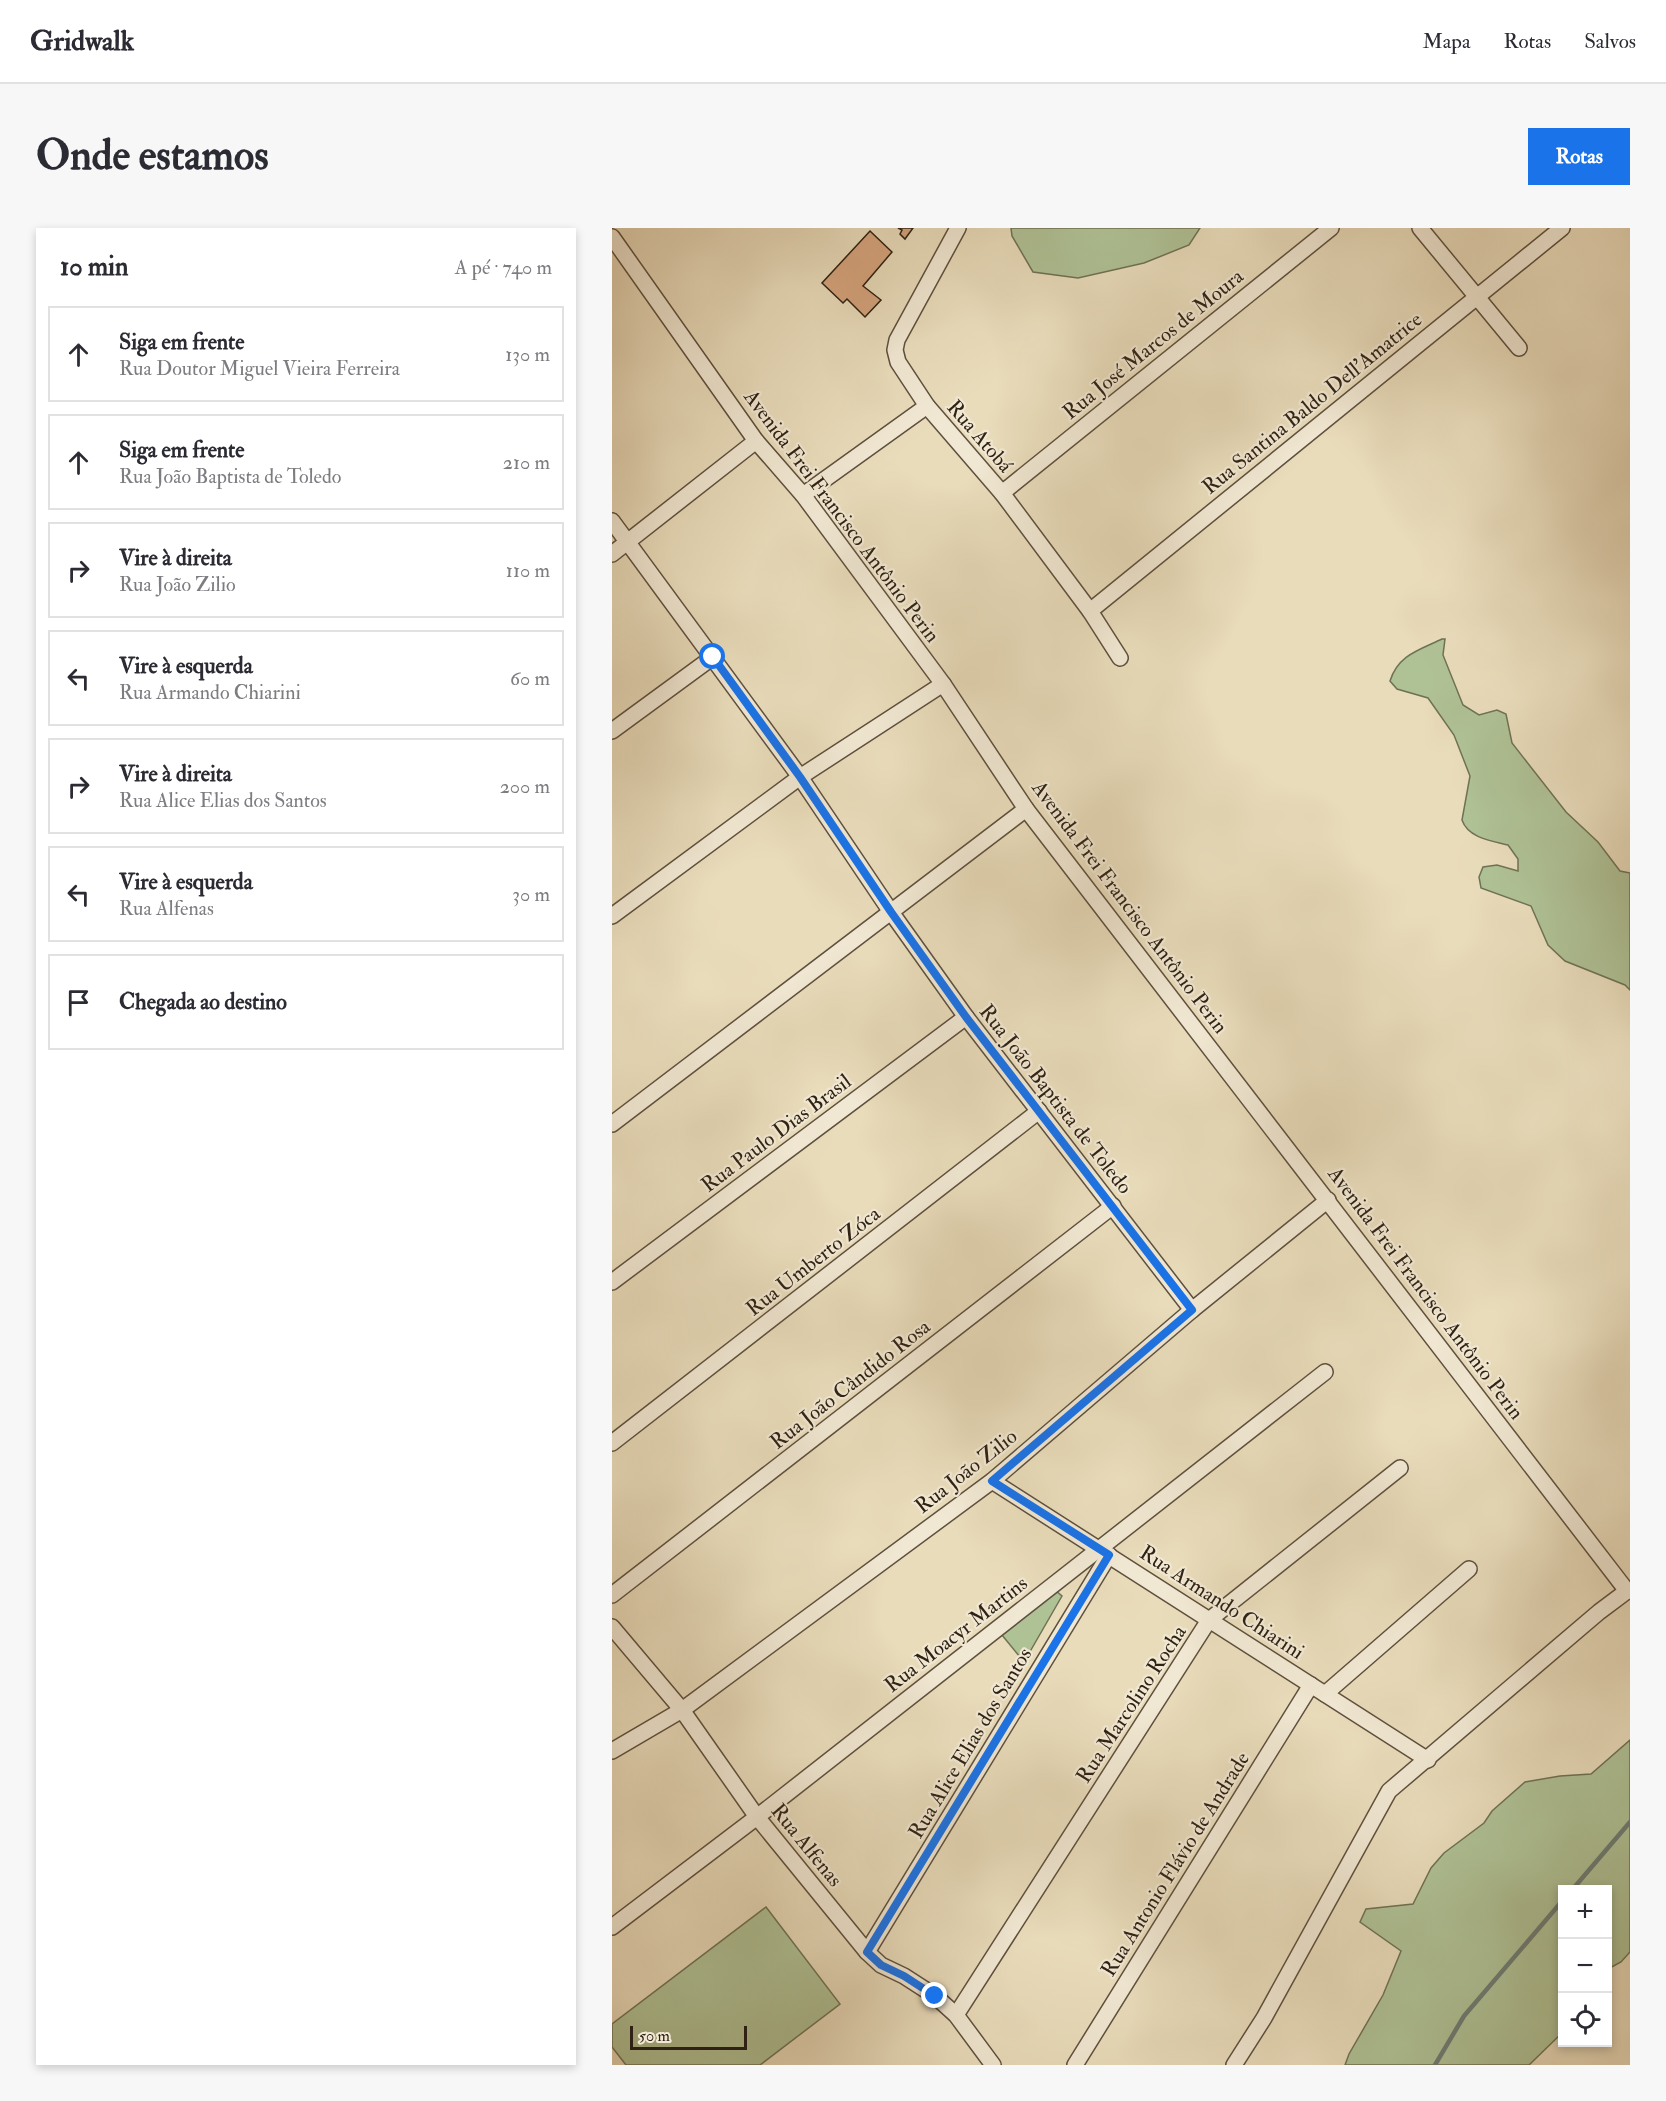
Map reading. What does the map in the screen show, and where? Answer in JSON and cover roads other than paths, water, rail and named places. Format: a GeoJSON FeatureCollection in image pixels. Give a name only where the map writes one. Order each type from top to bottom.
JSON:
{"type":"FeatureCollection","features":[{"type":"Feature","properties":{"kind":"street","name":"Rua Atobá"},"geometry":{"type":"LineString","coordinates":[[958,228],[897,340],[895,350],[898,362],[927,406],[1002,493],[1090,611],[1120,658]]}},
{"type":"Feature","properties":{"kind":"street","name":"Rua José Marcos de Moura"},"geometry":{"type":"LineString","coordinates":[[1002,493],[1331,228]]}},
{"type":"Feature","properties":{"kind":"street"},"geometry":{"type":"LineString","coordinates":[[1420,228],[1519,348]]}},
{"type":"Feature","properties":{"kind":"street","name":"Rua Santina Baldo Dell'Amatrice"},"geometry":{"type":"LineString","coordinates":[[1090,611],[1562,228]]}},
{"type":"Feature","properties":{"kind":"street","name":"Avenida Frei Francisco Antônio Perin"},"geometry":{"type":"LineString","coordinates":[[612,237],[756,441],[803,495],[943,684],[1026,809],[1629,1591]]}},
{"type":"Feature","properties":{"kind":"street"},"geometry":{"type":"LineString","coordinates":[[803,495],[927,406]]}},
{"type":"Feature","properties":{"kind":"street"},"geometry":{"type":"LineString","coordinates":[[612,554],[756,441]]}},
{"type":"Feature","properties":{"kind":"street","name":"Rua João Baptista de Toledo"},"geometry":{"type":"LineString","coordinates":[[612,521],[800,777],[891,912],[966,1017],[1192,1310]]}},
{"type":"Feature","properties":{"kind":"street"},"geometry":{"type":"LineString","coordinates":[[612,731],[713,657]]}},
{"type":"Feature","properties":{"kind":"street"},"geometry":{"type":"LineString","coordinates":[[612,916],[800,777],[943,684]]}},
{"type":"Feature","properties":{"kind":"street"},"geometry":{"type":"LineString","coordinates":[[612,1124],[1026,809]]}},
{"type":"Feature","properties":{"kind":"street","name":"Rua Paulo Dias Brasil"},"geometry":{"type":"LineString","coordinates":[[612,1282],[966,1017]]}},
{"type":"Feature","properties":{"kind":"street","name":"Rua Umberto Zóca"},"geometry":{"type":"LineString","coordinates":[[612,1443],[1039,1111]]}},
{"type":"Feature","properties":{"kind":"street","name":"Rua João Zilio"},"geometry":{"type":"LineString","coordinates":[[612,1751],[682,1710],[992,1481],[1192,1310],[1328,1200]]}},
{"type":"Feature","properties":{"kind":"street","name":"Rua João Cândido Rosa"},"geometry":{"type":"LineString","coordinates":[[612,1595],[1113,1206]]}},
{"type":"Feature","properties":{"kind":"street","name":"Rua Moacyr Martins"},"geometry":{"type":"LineString","coordinates":[[612,1927],[1103,1552],[1324,1372]]}},
{"type":"Feature","properties":{"kind":"street","name":"Rua Marcolino Rocha"},"geometry":{"type":"LineString","coordinates":[[956,2015],[1209,1620],[1400,1468]]}},
{"type":"Feature","properties":{"kind":"street","name":"Rua Armando Chiarini"},"geometry":{"type":"LineString","coordinates":[[992,1481],[1428,1760]]}},
{"type":"Feature","properties":{"kind":"street","name":"Rua Alice Elias dos Santos"},"geometry":{"type":"LineString","coordinates":[[867,1952],[1103,1552]]}},
{"type":"Feature","properties":{"kind":"street"},"geometry":{"type":"LineString","coordinates":[[1325,1694],[1469,1569]]}},
{"type":"Feature","properties":{"kind":"street"},"geometry":{"type":"LineString","coordinates":[[1234,2065],[1264,2018],[1389,1791],[1599,1612],[1629,1591]]}},
{"type":"Feature","properties":{"kind":"street","name":"Rua Alfenas"},"geometry":{"type":"LineString","coordinates":[[612,1627],[682,1710],[758,1817],[867,1952],[881,1965],[904,1976],[935,1996],[956,2015],[993,2065]]}},
{"type":"Feature","properties":{"kind":"street","name":"Rua Antonio Flávio de Andrade"},"geometry":{"type":"LineString","coordinates":[[1075,2065],[1311,1685]]}},
{"type":"Feature","properties":{"kind":"waterway"},"geometry":{"type":"LineString","coordinates":[[1576,1885],[1630,1822]]}},
{"type":"Feature","properties":{"kind":"waterway"},"geometry":{"type":"LineString","coordinates":[[1435,2065],[1464,2016],[1558,1906]]}}]}
